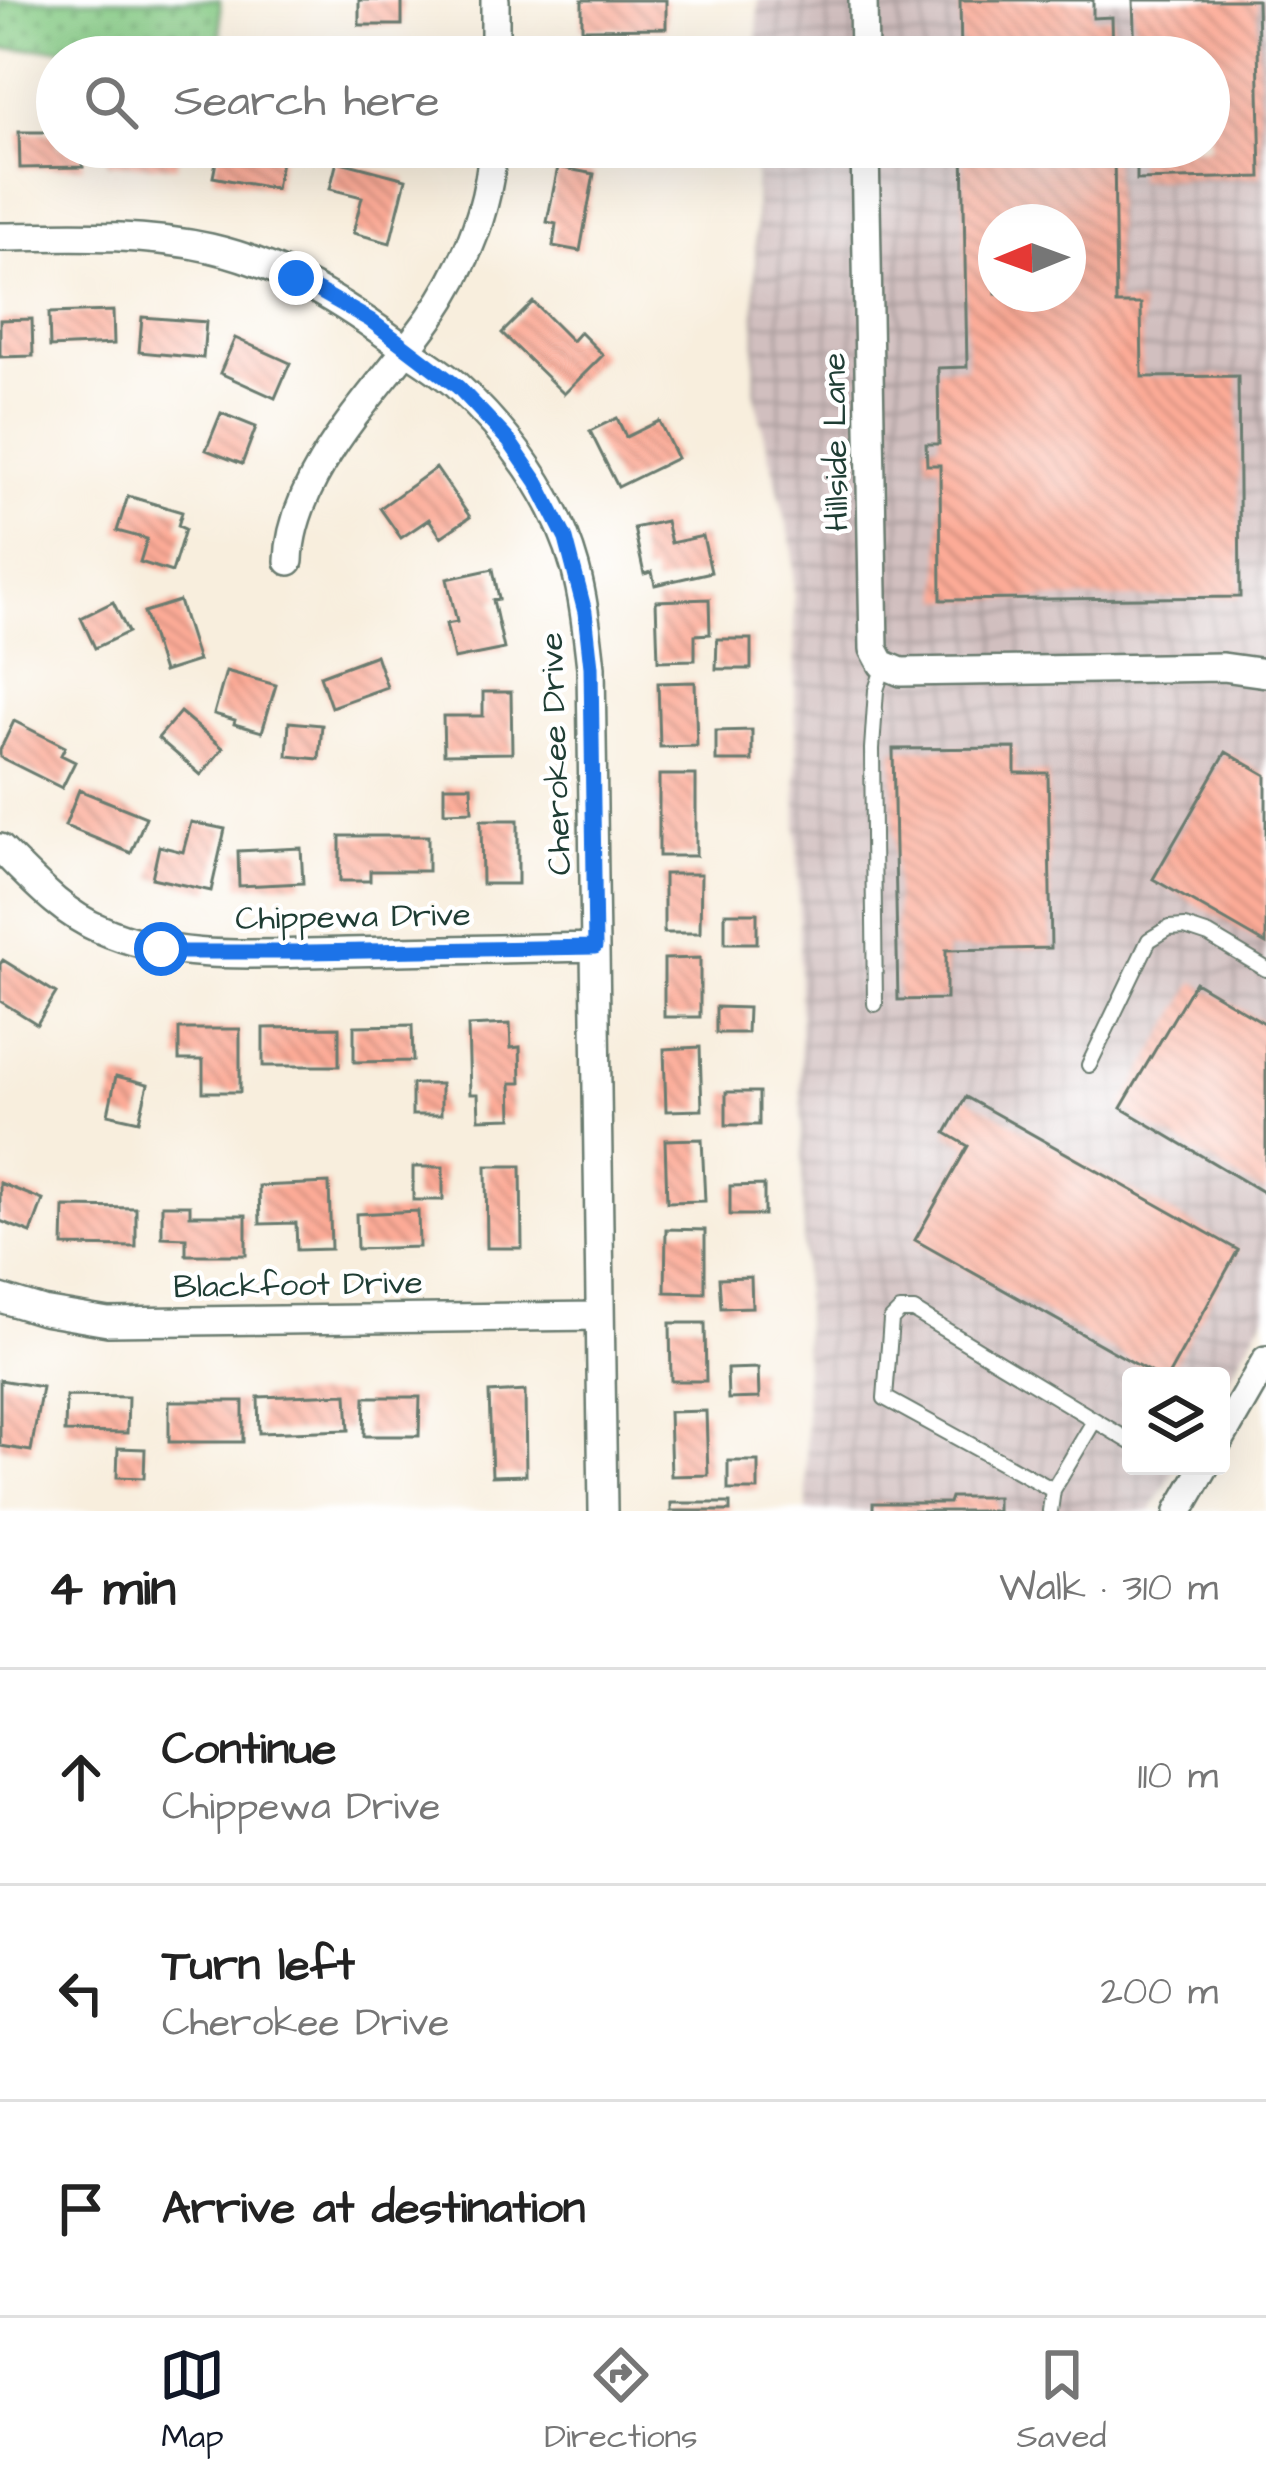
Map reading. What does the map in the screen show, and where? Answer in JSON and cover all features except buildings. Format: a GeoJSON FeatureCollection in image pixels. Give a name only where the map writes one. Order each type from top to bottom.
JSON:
{"type":"FeatureCollection","features":[{"type":"Feature","properties":{"kind":"street"},"geometry":{"type":"LineString","coordinates":[[495,0],[495,36]]}},
{"type":"Feature","properties":{"kind":"street"},"geometry":{"type":"LineString","coordinates":[[863,0],[864,36]]}},
{"type":"Feature","properties":{"kind":"street"},"geometry":{"type":"LineString","coordinates":[[289,561],[290,536],[302,499],[328,454],[407,350],[459,270],[485,197],[490,168]]}},
{"type":"Feature","properties":{"kind":"street","name":"Hillside Lane"},"geometry":{"type":"LineString","coordinates":[[865,168],[874,649],[884,666]]}},
{"type":"Feature","properties":{"kind":"street","name":"Cherokee Drive"},"geometry":{"type":"LineString","coordinates":[[0,237],[146,238],[211,248],[296,278],[370,320],[458,387],[509,441],[566,539],[585,612],[591,667],[603,1511]]}},
{"type":"Feature","properties":{"kind":"street"},"geometry":{"type":"LineString","coordinates":[[884,666],[901,672],[1223,667],[1266,674]]}},
{"type":"Feature","properties":{"kind":"street","name":"Chippewa Drive"},"geometry":{"type":"LineString","coordinates":[[0,848],[68,911],[121,938],[161,949],[309,952],[595,947]]}},
{"type":"Feature","properties":{"kind":"street","name":"Blackfoot Drive"},"geometry":{"type":"LineString","coordinates":[[0,1298],[108,1322],[600,1316]]}},
{"type":"Feature","properties":{"kind":"street"},"geometry":{"type":"LineString","coordinates":[[1230,1422],[1266,1360]]}},
{"type":"Feature","properties":{"kind":"street"},"geometry":{"type":"LineString","coordinates":[[1179,1511],[1195,1475]]}},
{"type":"Feature","properties":{"kind":"lane"},"geometry":{"type":"LineString","coordinates":[[875,1004],[873,719],[884,666]]}},
{"type":"Feature","properties":{"kind":"lane"},"geometry":{"type":"LineString","coordinates":[[1089,1065],[1149,940],[1169,928],[1185,927],[1208,935],[1266,969]]}},
{"type":"Feature","properties":{"kind":"lane"},"geometry":{"type":"LineString","coordinates":[[1053,1490],[885,1398],[891,1320],[899,1311],[914,1311],[1122,1437]]}},
{"type":"Feature","properties":{"kind":"lane"},"geometry":{"type":"LineString","coordinates":[[1050,1511],[1053,1490],[1094,1421]]}},
{"type":"Feature","properties":{"kind":"shaded area"},"geometry":{"type":"Polygon","coordinates":[[[758,0],[1266,0],[1266,1314],[1230,1376],[1230,1367],[1122,1367],[1122,1475],[1172,1475],[1151,1511],[807,1511],[793,549],[754,394],[756,168],[1230,168],[1230,36],[757,36],[758,0]]]}},
{"type":"Feature","properties":{"kind":"green space"},"geometry":{"type":"Polygon","coordinates":[[[0,0],[220,0],[221,36],[36,36],[36,49],[0,49],[0,0]]]}},
{"type":"Feature","properties":{"kind":"route"},"geometry":{"type":"LineString","coordinates":[[161,949],[309,952],[595,947],[591,667],[585,612],[566,539],[509,441],[458,387],[370,320],[296,278]]}}]}
